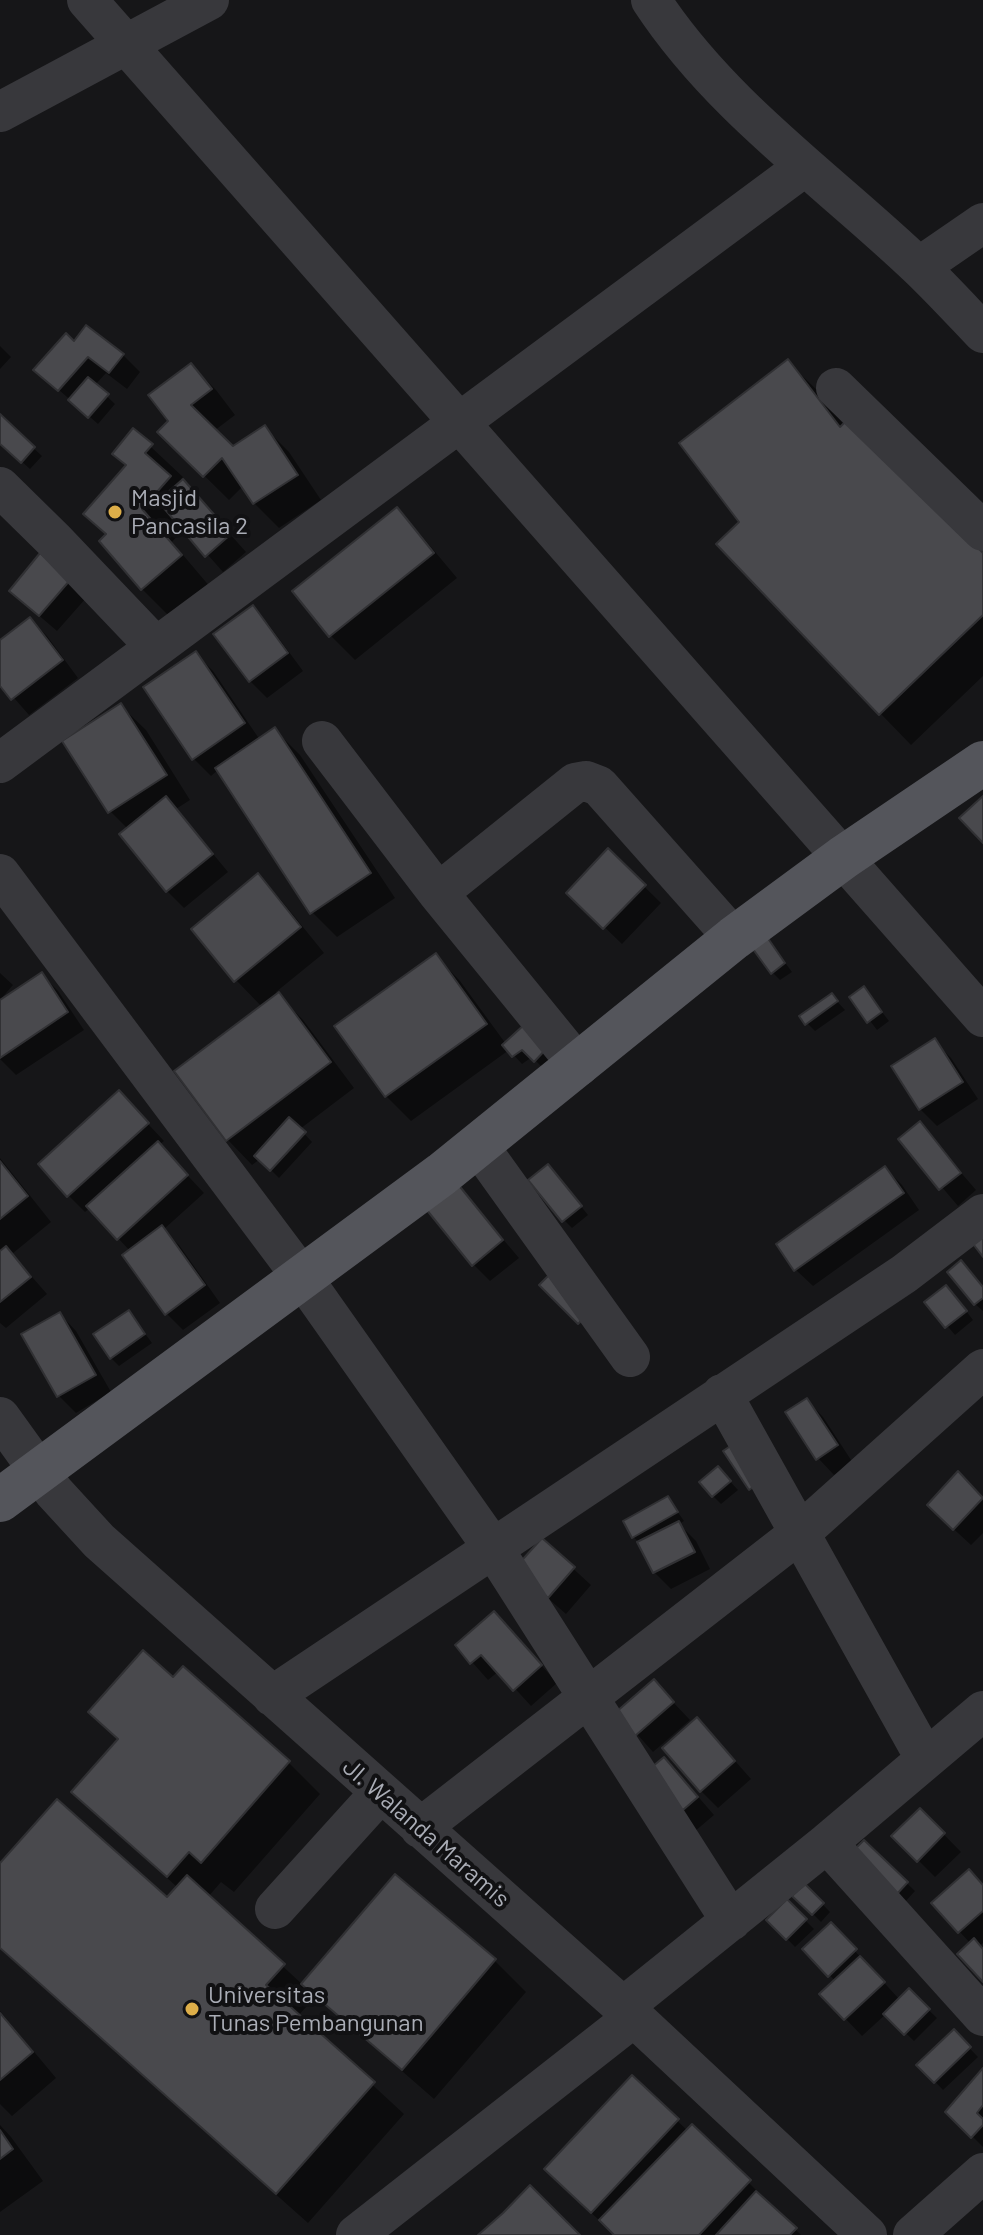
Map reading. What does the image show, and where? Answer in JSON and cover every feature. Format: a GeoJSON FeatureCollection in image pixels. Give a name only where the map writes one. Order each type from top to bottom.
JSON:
{"type":"FeatureCollection","features":[{"type":"Feature","properties":{"kind":"main road"},"geometry":{"type":"LineString","coordinates":[[0,1500],[478,1145],[734,938],[844,857],[983,763]]}},
{"type":"Feature","properties":{"kind":"street"},"geometry":{"type":"LineString","coordinates":[[87,0],[983,1017]]}},
{"type":"Feature","properties":{"kind":"street"},"geometry":{"type":"LineString","coordinates":[[0,112],[209,0]]}},
{"type":"Feature","properties":{"kind":"street"},"geometry":{"type":"LineString","coordinates":[[651,0],[696,60],[742,109],[919,267],[983,333]]}},
{"type":"Feature","properties":{"kind":"street"},"geometry":{"type":"LineString","coordinates":[[0,763],[804,167]]}},
{"type":"Feature","properties":{"kind":"street"},"geometry":{"type":"LineString","coordinates":[[919,267],[983,223]]}},
{"type":"Feature","properties":{"kind":"street"},"geometry":{"type":"LineString","coordinates":[[836,388],[983,531]]}},
{"type":"Feature","properties":{"kind":"street"},"geometry":{"type":"LineString","coordinates":[[0,487],[156,647]]}},
{"type":"Feature","properties":{"kind":"street"},"geometry":{"type":"LineString","coordinates":[[322,741],[438,893],[579,1066]]}},
{"type":"Feature","properties":{"kind":"street"},"geometry":{"type":"LineString","coordinates":[[438,893],[575,783],[586,781],[599,786],[734,938]]}},
{"type":"Feature","properties":{"kind":"street"},"geometry":{"type":"LineString","coordinates":[[0,874],[302,1277],[493,1548],[731,1921]]}},
{"type":"Feature","properties":{"kind":"street"},"geometry":{"type":"LineString","coordinates":[[478,1145],[630,1357]]}},
{"type":"Feature","properties":{"kind":"street"},"geometry":{"type":"LineString","coordinates":[[272,1696],[904,1274],[983,1214]]}},
{"type":"Feature","properties":{"kind":"street"},"geometry":{"type":"LineString","coordinates":[[420,1828],[801,1532],[983,1369]]}},
{"type":"Feature","properties":{"kind":"street"},"geometry":{"type":"LineString","coordinates":[[722,1394],[925,1758]]}},
{"type":"Feature","properties":{"kind":"street","name":"Jl. Walanda Maramis"},"geometry":{"type":"LineString","coordinates":[[0,1417],[54,1492],[99,1541],[629,2012],[867,2235]]}},
{"type":"Feature","properties":{"kind":"street"},"geometry":{"type":"LineString","coordinates":[[383,2227],[731,1921],[925,1758],[975,1732]]}},
{"type":"Feature","properties":{"kind":"street"},"geometry":{"type":"LineString","coordinates":[[275,1909],[380,1793]]}},
{"type":"Feature","properties":{"kind":"street"},"geometry":{"type":"LineString","coordinates":[[827,1843],[983,2016]]}},
{"type":"Feature","properties":{"kind":"street"},"geometry":{"type":"LineString","coordinates":[[913,2235],[983,2173]]}},
{"type":"Feature","properties":{"kind":"building"},"geometry":{"type":"Polygon","coordinates":[[[86,325],[124,354],[109,373],[88,357],[58,391],[33,370],[66,333],[74,341],[86,325]]]}},
{"type":"Feature","properties":{"kind":"building"},"geometry":{"type":"Polygon","coordinates":[[[788,359],[840,427],[852,415],[983,553],[983,615],[879,715],[716,544],[739,522],[679,443],[788,359]]]}},
{"type":"Feature","properties":{"kind":"building"},"geometry":{"type":"Polygon","coordinates":[[[191,363],[212,389],[191,405],[233,446],[265,425],[298,475],[253,504],[222,458],[203,477],[157,432],[168,421],[148,395],[191,363]]]}},
{"type":"Feature","properties":{"kind":"building"},"geometry":{"type":"Polygon","coordinates":[[[88,377],[109,394],[88,418],[68,400],[88,377]]]}},
{"type":"Feature","properties":{"kind":"building"},"geometry":{"type":"Polygon","coordinates":[[[0,414],[35,447],[21,463],[0,444],[0,414]]]}},
{"type":"Feature","properties":{"kind":"building","name":"Masjid Pancasila 2"},"geometry":{"type":"Polygon","coordinates":[[[133,428],[153,444],[145,453],[171,476],[142,509],[182,555],[141,590],[99,541],[106,534],[83,514],[126,465],[112,454],[133,428]]]}},
{"type":"Feature","properties":{"kind":"building"},"geometry":{"type":"Polygon","coordinates":[[[183,479],[231,534],[205,557],[158,501],[183,479]]]}},
{"type":"Feature","properties":{"kind":"building"},"geometry":{"type":"Polygon","coordinates":[[[397,507],[434,553],[329,637],[292,591],[397,507]]]}},
{"type":"Feature","properties":{"kind":"building"},"geometry":{"type":"Polygon","coordinates":[[[40,553],[71,579],[39,616],[9,591],[40,553]]]}},
{"type":"Feature","properties":{"kind":"building"},"geometry":{"type":"Polygon","coordinates":[[[253,605],[288,653],[249,682],[213,634],[253,605]]]}},
{"type":"Feature","properties":{"kind":"building"},"geometry":{"type":"Polygon","coordinates":[[[30,617],[63,660],[11,700],[0,686],[0,640],[30,617]]]}},
{"type":"Feature","properties":{"kind":"building"},"geometry":{"type":"Polygon","coordinates":[[[196,651],[245,723],[192,760],[143,687],[196,651]]]}},
{"type":"Feature","properties":{"kind":"building"},"geometry":{"type":"Polygon","coordinates":[[[121,703],[167,775],[108,813],[62,741],[121,703]]]}},
{"type":"Feature","properties":{"kind":"building"},"geometry":{"type":"Polygon","coordinates":[[[275,727],[371,873],[310,914],[215,768],[275,727]]]}},
{"type":"Feature","properties":{"kind":"building"},"geometry":{"type":"Polygon","coordinates":[[[166,796],[213,854],[166,892],[119,834],[166,796]]]}},
{"type":"Feature","properties":{"kind":"building"},"geometry":{"type":"Polygon","coordinates":[[[983,796],[983,843],[959,818],[983,796]]]}},
{"type":"Feature","properties":{"kind":"building"},"geometry":{"type":"Polygon","coordinates":[[[608,848],[646,885],[603,929],[566,893],[608,848]]]}},
{"type":"Feature","properties":{"kind":"building"},"geometry":{"type":"Polygon","coordinates":[[[258,873],[301,927],[234,982],[191,929],[258,873]]]}},
{"type":"Feature","properties":{"kind":"building"},"geometry":{"type":"Polygon","coordinates":[[[765,934],[785,963],[771,974],[750,945],[765,934]]]}},
{"type":"Feature","properties":{"kind":"building"},"geometry":{"type":"Polygon","coordinates":[[[436,953],[487,1024],[385,1097],[334,1026],[436,953]]]}},
{"type":"Feature","properties":{"kind":"building"},"geometry":{"type":"Polygon","coordinates":[[[42,972],[68,1012],[0,1058],[0,1000],[42,972]]]}},
{"type":"Feature","properties":{"kind":"building"},"geometry":{"type":"Polygon","coordinates":[[[864,986],[882,1012],[867,1023],[849,997],[864,986]]]}},
{"type":"Feature","properties":{"kind":"building"},"geometry":{"type":"Polygon","coordinates":[[[279,992],[331,1062],[226,1141],[174,1071],[279,992]]]}},
{"type":"Feature","properties":{"kind":"building"},"geometry":{"type":"Polygon","coordinates":[[[832,993],[838,1001],[805,1025],[799,1016],[832,993]]]}},
{"type":"Feature","properties":{"kind":"building"},"geometry":{"type":"Polygon","coordinates":[[[525,1024],[548,1047],[534,1062],[522,1050],[512,1057],[502,1045],[525,1024]]]}},
{"type":"Feature","properties":{"kind":"building"},"geometry":{"type":"Polygon","coordinates":[[[935,1038],[963,1082],[919,1110],[891,1066],[935,1038]]]}},
{"type":"Feature","properties":{"kind":"building"},"geometry":{"type":"Polygon","coordinates":[[[119,1090],[149,1123],[67,1197],[38,1164],[119,1090]]]}},
{"type":"Feature","properties":{"kind":"building"},"geometry":{"type":"Polygon","coordinates":[[[289,1117],[306,1132],[270,1171],[254,1156],[289,1117]]]}},
{"type":"Feature","properties":{"kind":"building"},"geometry":{"type":"Polygon","coordinates":[[[920,1121],[961,1173],[939,1190],[898,1139],[920,1121]]]}},
{"type":"Feature","properties":{"kind":"building"},"geometry":{"type":"Polygon","coordinates":[[[158,1141],[188,1175],[117,1240],[86,1206],[158,1141]]]}},
{"type":"Feature","properties":{"kind":"building"},"geometry":{"type":"Polygon","coordinates":[[[0,1161],[28,1196],[0,1219],[0,1161]]]}},
{"type":"Feature","properties":{"kind":"building"},"geometry":{"type":"Polygon","coordinates":[[[548,1164],[582,1206],[562,1222],[528,1180],[548,1164]]]}},
{"type":"Feature","properties":{"kind":"building"},"geometry":{"type":"Polygon","coordinates":[[[885,1166],[904,1193],[794,1271],[776,1244],[885,1166]]]}},
{"type":"Feature","properties":{"kind":"building"},"geometry":{"type":"Polygon","coordinates":[[[457,1183],[503,1240],[472,1266],[426,1209],[457,1183]]]}},
{"type":"Feature","properties":{"kind":"building"},"geometry":{"type":"Polygon","coordinates":[[[162,1225],[205,1285],[165,1315],[122,1255],[162,1225]]]}},
{"type":"Feature","properties":{"kind":"building"},"geometry":{"type":"Polygon","coordinates":[[[983,1230],[983,1257],[970,1240],[983,1230]]]}},
{"type":"Feature","properties":{"kind":"building"},"geometry":{"type":"Polygon","coordinates":[[[6,1246],[31,1277],[0,1302],[0,1251],[6,1246]]]}},
{"type":"Feature","properties":{"kind":"building"},"geometry":{"type":"Polygon","coordinates":[[[961,1260],[983,1287],[983,1298],[974,1305],[947,1272],[961,1260]]]}},
{"type":"Feature","properties":{"kind":"building"},"geometry":{"type":"Polygon","coordinates":[[[554,1270],[593,1309],[578,1324],[539,1285],[554,1270]]]}},
{"type":"Feature","properties":{"kind":"building"},"geometry":{"type":"Polygon","coordinates":[[[946,1285],[967,1311],[945,1328],[924,1302],[946,1285]]]}},
{"type":"Feature","properties":{"kind":"building"},"geometry":{"type":"Polygon","coordinates":[[[129,1310],[145,1334],[110,1359],[93,1334],[129,1310]]]}},
{"type":"Feature","properties":{"kind":"building"},"geometry":{"type":"Polygon","coordinates":[[[60,1312],[96,1375],[57,1397],[21,1334],[60,1312]]]}},
{"type":"Feature","properties":{"kind":"building"},"geometry":{"type":"Polygon","coordinates":[[[807,1398],[838,1445],[816,1460],[785,1412],[807,1398]]]}},
{"type":"Feature","properties":{"kind":"building"},"geometry":{"type":"Polygon","coordinates":[[[738,1441],[764,1479],[749,1490],[723,1451],[738,1441]]]}},
{"type":"Feature","properties":{"kind":"building"},"geometry":{"type":"Polygon","coordinates":[[[718,1466],[731,1481],[712,1497],[699,1482],[718,1466]]]}},
{"type":"Feature","properties":{"kind":"building"},"geometry":{"type":"Polygon","coordinates":[[[958,1471],[983,1498],[953,1530],[927,1505],[958,1471]]]}},
{"type":"Feature","properties":{"kind":"building"},"geometry":{"type":"Polygon","coordinates":[[[668,1496],[678,1512],[632,1538],[623,1521],[668,1496]]]}},
{"type":"Feature","properties":{"kind":"building"},"geometry":{"type":"Polygon","coordinates":[[[679,1521],[695,1552],[653,1573],[637,1542],[679,1521]]]}},
{"type":"Feature","properties":{"kind":"building"},"geometry":{"type":"Polygon","coordinates":[[[542,1538],[575,1567],[548,1598],[514,1569],[542,1538]]]}},
{"type":"Feature","properties":{"kind":"building"},"geometry":{"type":"Polygon","coordinates":[[[494,1611],[542,1665],[513,1691],[481,1655],[470,1664],[455,1645],[494,1611]]]}},
{"type":"Feature","properties":{"kind":"building"},"geometry":{"type":"Polygon","coordinates":[[[143,1650],[173,1677],[183,1666],[290,1761],[201,1863],[189,1852],[167,1877],[71,1792],[118,1739],[88,1712],[143,1650]]]}},
{"type":"Feature","properties":{"kind":"building"},"geometry":{"type":"Polygon","coordinates":[[[654,1679],[674,1702],[635,1736],[615,1713],[654,1679]]]}},
{"type":"Feature","properties":{"kind":"building"},"geometry":{"type":"Polygon","coordinates":[[[697,1717],[735,1761],[700,1792],[662,1748],[697,1717]]]}},
{"type":"Feature","properties":{"kind":"building"},"geometry":{"type":"Polygon","coordinates":[[[664,1757],[698,1797],[676,1816],[641,1776],[664,1757]]]}},
{"type":"Feature","properties":{"kind":"building"},"geometry":{"type":"Polygon","coordinates":[[[57,1799],[167,1897],[187,1875],[285,1964],[266,1985],[375,2082],[276,2194],[0,1948],[0,1863],[57,1799]]]}},
{"type":"Feature","properties":{"kind":"building"},"geometry":{"type":"Polygon","coordinates":[[[920,1808],[945,1833],[917,1862],[891,1836],[920,1808]]]}},
{"type":"Feature","properties":{"kind":"building"},"geometry":{"type":"Polygon","coordinates":[[[864,1840],[908,1882],[895,1896],[851,1853],[864,1840]]]}},
{"type":"Feature","properties":{"kind":"building"},"geometry":{"type":"Polygon","coordinates":[[[969,1869],[983,1885],[983,1911],[958,1933],[931,1903],[969,1869]]]}},
{"type":"Feature","properties":{"kind":"building"},"geometry":{"type":"Polygon","coordinates":[[[395,1874],[496,1959],[402,2070],[301,1984],[395,1874]]]}},
{"type":"Feature","properties":{"kind":"building"},"geometry":{"type":"Polygon","coordinates":[[[805,1884],[824,1903],[812,1915],[792,1896],[805,1884]]]}},
{"type":"Feature","properties":{"kind":"building"},"geometry":{"type":"Polygon","coordinates":[[[787,1899],[807,1919],[786,1940],[766,1920],[787,1899]]]}},
{"type":"Feature","properties":{"kind":"building"},"geometry":{"type":"Polygon","coordinates":[[[831,1922],[857,1949],[828,1977],[802,1949],[831,1922]]]}},
{"type":"Feature","properties":{"kind":"building"},"geometry":{"type":"Polygon","coordinates":[[[974,1938],[983,1949],[983,1982],[957,1954],[974,1938]]]}},
{"type":"Feature","properties":{"kind":"building"},"geometry":{"type":"Polygon","coordinates":[[[860,1956],[885,1982],[844,2020],[819,1994],[860,1956]]]}},
{"type":"Feature","properties":{"kind":"building"},"geometry":{"type":"Polygon","coordinates":[[[909,1988],[930,2009],[904,2035],[883,2014],[909,1988]]]}},
{"type":"Feature","properties":{"kind":"building"},"geometry":{"type":"Polygon","coordinates":[[[0,2013],[33,2052],[0,2080],[0,2013]]]}},
{"type":"Feature","properties":{"kind":"building"},"geometry":{"type":"Polygon","coordinates":[[[954,2029],[971,2047],[934,2083],[916,2065],[954,2029]]]}},
{"type":"Feature","properties":{"kind":"building"},"geometry":{"type":"Polygon","coordinates":[[[983,2068],[983,2105],[977,2113],[983,2119],[983,2125],[971,2138],[945,2112],[983,2068]]]}},
{"type":"Feature","properties":{"kind":"building"},"geometry":{"type":"Polygon","coordinates":[[[632,2075],[679,2119],[591,2213],[544,2169],[632,2075]]]}},
{"type":"Feature","properties":{"kind":"building"},"geometry":{"type":"Polygon","coordinates":[[[692,2124],[751,2180],[699,2235],[614,2235],[599,2220],[692,2124]]]}},
{"type":"Feature","properties":{"kind":"building"},"geometry":{"type":"Polygon","coordinates":[[[0,2130],[13,2149],[0,2159],[0,2130]]]}},
{"type":"Feature","properties":{"kind":"building"},"geometry":{"type":"Polygon","coordinates":[[[530,2185],[580,2235],[478,2235],[503,2213],[530,2185]]]}},
{"type":"Feature","properties":{"kind":"building"},"geometry":{"type":"Polygon","coordinates":[[[756,2191],[797,2228],[790,2235],[716,2235],[756,2191]]]}},
{"type":"Feature","properties":{"kind":"place","name":"Masjid Pancasila 2"},"geometry":{"type":"Point","coordinates":[115,512]}},
{"type":"Feature","properties":{"kind":"place","name":"Universitas Tunas Pembangunan"},"geometry":{"type":"Point","coordinates":[192,2009]}}]}
